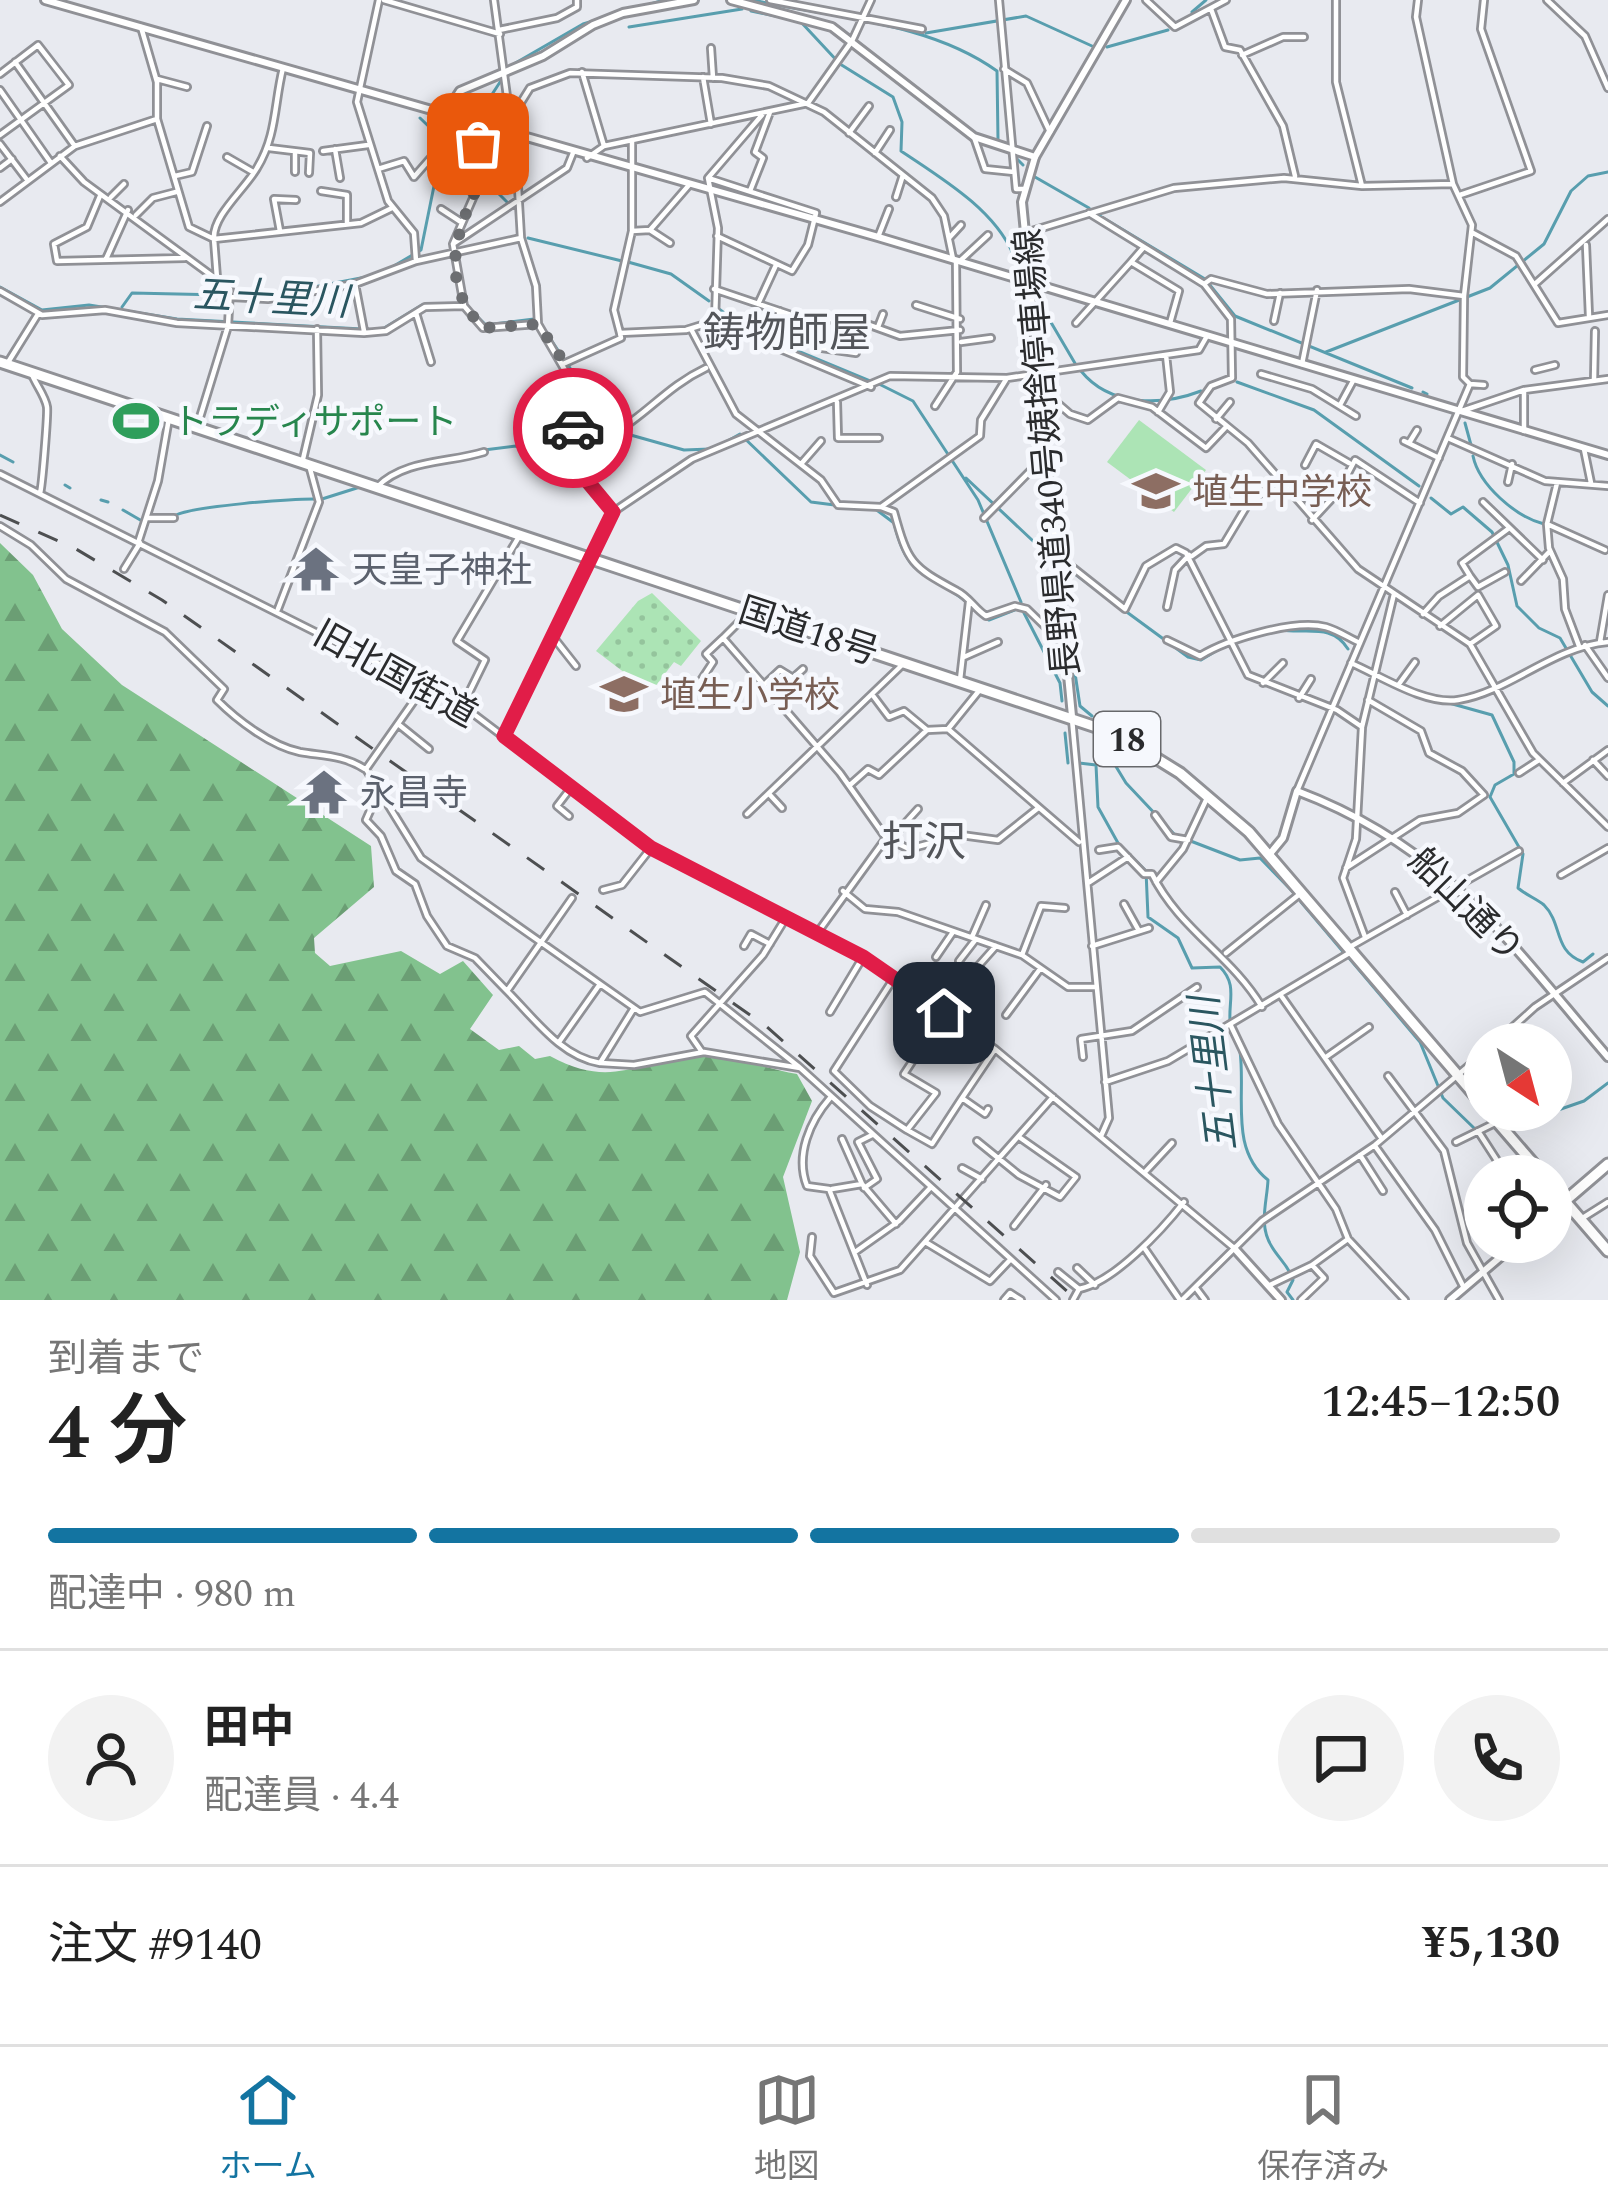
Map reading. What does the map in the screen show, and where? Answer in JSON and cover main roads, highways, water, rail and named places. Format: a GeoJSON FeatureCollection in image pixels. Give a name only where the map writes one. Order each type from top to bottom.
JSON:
{"type":"FeatureCollection","features":[{"type":"Feature","properties":{"kind":"highway","name":"国道18号"},"geometry":{"type":"LineString","coordinates":[[4,363],[1072,716],[1137,744],[1209,795],[1269,855],[1464,1083]]}},
{"type":"Feature","properties":{"kind":"highway","name":"国道18号"},"geometry":{"type":"LineString","coordinates":[[1506,1131],[1526,1155]]}},
{"type":"Feature","properties":{"kind":"highway"},"geometry":{"type":"LineString","coordinates":[[1572,1195],[1608,1164]]}},
{"type":"Feature","properties":{"kind":"highway"},"geometry":{"type":"LineString","coordinates":[[1572,1209],[1608,1251]]}},
{"type":"Feature","properties":{"kind":"waterway"},"geometry":{"type":"LineString","coordinates":[[512,65],[583,24],[664,0]]}},
{"type":"Feature","properties":{"kind":"waterway"},"geometry":{"type":"LineString","coordinates":[[753,0],[880,24],[970,55],[997,71],[998,140]]}},
{"type":"Feature","properties":{"kind":"waterway"},"geometry":{"type":"LineString","coordinates":[[1192,12],[1206,0]]}},
{"type":"Feature","properties":{"kind":"waterway"},"geometry":{"type":"LineString","coordinates":[[629,27],[742,9]]}},
{"type":"Feature","properties":{"kind":"waterway"},"geometry":{"type":"LineString","coordinates":[[751,11],[800,21],[840,64],[893,97],[902,122],[901,151],[980,209],[1013,254]]}},
{"type":"Feature","properties":{"kind":"waterway"},"geometry":{"type":"LineString","coordinates":[[926,33],[1026,16],[1092,46]]}},
{"type":"Feature","properties":{"kind":"waterway"},"geometry":{"type":"LineString","coordinates":[[1107,47],[1168,30]]}},
{"type":"Feature","properties":{"kind":"waterway"},"geometry":{"type":"LineString","coordinates":[[478,116],[502,79]]}},
{"type":"Feature","properties":{"kind":"waterway"},"geometry":{"type":"LineString","coordinates":[[420,118],[480,176]]}},
{"type":"Feature","properties":{"kind":"waterway"},"geometry":{"type":"LineString","coordinates":[[387,270],[421,250],[434,186],[469,130]]}},
{"type":"Feature","properties":{"kind":"waterway"},"geometry":{"type":"LineString","coordinates":[[1016,158],[1023,165]]}},
{"type":"Feature","properties":{"kind":"waterway"},"geometry":{"type":"LineString","coordinates":[[1326,352],[1490,288],[1544,244],[1571,191],[1588,176],[1608,172]]}},
{"type":"Feature","properties":{"kind":"waterway"},"geometry":{"type":"LineString","coordinates":[[1035,177],[1089,208]]}},
{"type":"Feature","properties":{"kind":"waterway"},"geometry":{"type":"LineString","coordinates":[[485,180],[508,203]]}},
{"type":"Feature","properties":{"kind":"waterway"},"geometry":{"type":"LineString","coordinates":[[1100,216],[1205,279],[1235,316],[1412,388]]}},
{"type":"Feature","properties":{"kind":"waterway"},"geometry":{"type":"LineString","coordinates":[[528,238],[622,261]]}},
{"type":"Feature","properties":{"kind":"waterway"},"geometry":{"type":"LineString","coordinates":[[628,262],[671,274],[709,301]]}},
{"type":"Feature","properties":{"kind":"waterway"},"geometry":{"type":"LineString","coordinates":[[122,307],[132,293],[267,296],[366,277]]}},
{"type":"Feature","properties":{"kind":"waterway","name":"五十里川"},"geometry":{"type":"LineString","coordinates":[[0,287],[42,310],[89,305],[177,319],[381,330],[422,305],[437,305]]}},
{"type":"Feature","properties":{"kind":"waterway"},"geometry":{"type":"LineString","coordinates":[[1039,302],[1076,365]]}},
{"type":"Feature","properties":{"kind":"waterway","name":"五十里川"},"geometry":{"type":"LineString","coordinates":[[464,304],[486,325],[534,319]]}},
{"type":"Feature","properties":{"kind":"waterway"},"geometry":{"type":"LineString","coordinates":[[719,309],[747,330],[870,381]]}},
{"type":"Feature","properties":{"kind":"waterway","name":"五十里川"},"geometry":{"type":"LineString","coordinates":[[545,331],[574,374]]}},
{"type":"Feature","properties":{"kind":"waterway"},"geometry":{"type":"LineString","coordinates":[[1081,371],[1106,391],[1137,400],[1170,399],[1201,391]]}},
{"type":"Feature","properties":{"kind":"waterway"},"geometry":{"type":"LineString","coordinates":[[1237,382],[1314,410],[1419,486]]}},
{"type":"Feature","properties":{"kind":"waterway"},"geometry":{"type":"LineString","coordinates":[[879,384],[913,401],[978,500],[1021,602]]}},
{"type":"Feature","properties":{"kind":"waterway"},"geometry":{"type":"LineString","coordinates":[[1423,392],[1427,394]]}},
{"type":"Feature","properties":{"kind":"waterway","name":"五十里川"},"geometry":{"type":"LineString","coordinates":[[578,422],[582,410]]}},
{"type":"Feature","properties":{"kind":"waterway"},"geometry":{"type":"LineString","coordinates":[[1465,423],[1471,445]]}},
{"type":"Feature","properties":{"kind":"waterway"},"geometry":{"type":"LineString","coordinates":[[620,432],[684,450],[710,449]]}},
{"type":"Feature","properties":{"kind":"waterway"},"geometry":{"type":"LineString","coordinates":[[724,443],[740,434],[811,502],[858,508]]}},
{"type":"Feature","properties":{"kind":"waterway"},"geometry":{"type":"LineString","coordinates":[[578,443],[599,438]]}},
{"type":"Feature","properties":{"kind":"waterway"},"geometry":{"type":"LineString","coordinates":[[484,450],[516,446],[547,456],[563,442]]}},
{"type":"Feature","properties":{"kind":"waterway"},"geometry":{"type":"LineString","coordinates":[[0,455],[13,462]]}},
{"type":"Feature","properties":{"kind":"waterway"},"geometry":{"type":"LineString","coordinates":[[1473,456],[1500,498],[1544,524]]}},
{"type":"Feature","properties":{"kind":"waterway"},"geometry":{"type":"LineString","coordinates":[[966,478],[1048,555]]}},
{"type":"Feature","properties":{"kind":"waterway"},"geometry":{"type":"LineString","coordinates":[[65,485],[70,488]]}},
{"type":"Feature","properties":{"kind":"waterway"},"geometry":{"type":"LineString","coordinates":[[322,499],[360,487]]}},
{"type":"Feature","properties":{"kind":"waterway"},"geometry":{"type":"LineString","coordinates":[[1431,498],[1451,514],[1463,507],[1492,532],[1508,565],[1517,606],[1539,628],[1560,638],[1592,692],[1608,706]]}},
{"type":"Feature","properties":{"kind":"waterway"},"geometry":{"type":"LineString","coordinates":[[176,515],[221,506],[314,499]]}},
{"type":"Feature","properties":{"kind":"waterway"},"geometry":{"type":"LineString","coordinates":[[101,500],[108,502]]}},
{"type":"Feature","properties":{"kind":"waterway"},"geometry":{"type":"LineString","coordinates":[[874,508],[894,523],[910,562],[981,615],[989,620],[1017,609]]}},
{"type":"Feature","properties":{"kind":"waterway"},"geometry":{"type":"LineString","coordinates":[[123,510],[142,521]]}},
{"type":"Feature","properties":{"kind":"waterway"},"geometry":{"type":"LineString","coordinates":[[150,521],[161,520]]}},
{"type":"Feature","properties":{"kind":"waterway"},"geometry":{"type":"LineString","coordinates":[[1060,563],[1188,657],[1201,660],[1221,648]]}},
{"type":"Feature","properties":{"kind":"waterway"},"geometry":{"type":"LineString","coordinates":[[1030,609],[1056,635]]}},
{"type":"Feature","properties":{"kind":"waterway","name":"五十里川"},"geometry":{"type":"LineString","coordinates":[[1023,611],[1060,683],[1062,701]]}},
{"type":"Feature","properties":{"kind":"waterway"},"geometry":{"type":"LineString","coordinates":[[1281,630],[1327,633],[1348,649]]}},
{"type":"Feature","properties":{"kind":"waterway"},"geometry":{"type":"LineString","coordinates":[[1242,640],[1272,631]]}},
{"type":"Feature","properties":{"kind":"waterway"},"geometry":{"type":"LineString","coordinates":[[1071,647],[1080,706],[1092,716]]}},
{"type":"Feature","properties":{"kind":"waterway"},"geometry":{"type":"LineString","coordinates":[[1420,697],[1440,702]]}},
{"type":"Feature","properties":{"kind":"waterway"},"geometry":{"type":"LineString","coordinates":[[1449,703],[1492,715],[1514,762],[1514,774],[1495,785],[1490,797],[1523,854],[1518,888],[1550,912],[1562,944],[1573,957],[1583,962],[1593,954]]}},
{"type":"Feature","properties":{"kind":"waterway"},"geometry":{"type":"LineString","coordinates":[[1095,732],[1126,783],[1175,835],[1240,860],[1260,858],[1294,893]]}},
{"type":"Feature","properties":{"kind":"waterway","name":"五十里川"},"geometry":{"type":"LineString","coordinates":[[1065,733],[1068,763]]}},
{"type":"Feature","properties":{"kind":"waterway","name":"五十里川"},"geometry":{"type":"LineString","coordinates":[[1079,763],[1096,765],[1098,807],[1118,843],[1146,871],[1148,917],[1178,938],[1192,968],[1220,967],[1227,976],[1236,1042]]}},
{"type":"Feature","properties":{"kind":"waterway"},"geometry":{"type":"LineString","coordinates":[[1301,902],[1345,954]]}},
{"type":"Feature","properties":{"kind":"waterway"},"geometry":{"type":"LineString","coordinates":[[1349,958],[1420,1042],[1443,1098],[1464,1118]]}},
{"type":"Feature","properties":{"kind":"waterway","name":"五十里川"},"geometry":{"type":"LineString","coordinates":[[1240,1051],[1244,1137],[1248,1153],[1268,1180],[1265,1230],[1291,1275],[1287,1292],[1293,1300]]}},
{"type":"Feature","properties":{"kind":"waterway"},"geometry":{"type":"LineString","coordinates":[[1572,1105],[1608,1083]]}},
{"type":"Feature","properties":{"kind":"railway"},"geometry":{"type":"LineString","coordinates":[[0,515],[76,549],[162,600],[767,1027],[1077,1300]]}},
{"type":"Feature","properties":{"kind":"place","name":"トラディサポート"},"geometry":{"type":"Point","coordinates":[136,421]}},
{"type":"Feature","properties":{"kind":"place","name":"埴生中学校"},"geometry":{"type":"Point","coordinates":[1156,491]}},
{"type":"Feature","properties":{"kind":"place","name":"天皇子神社"},"geometry":{"type":"Point","coordinates":[316,569]}},
{"type":"Feature","properties":{"kind":"place","name":"埴生小学校"},"geometry":{"type":"Point","coordinates":[624,694]}},
{"type":"Feature","properties":{"kind":"place","name":"永昌寺"},"geometry":{"type":"Point","coordinates":[324,792]}},
{"type":"Feature","properties":{"kind":"district","name":"鋳物師屋"},"geometry":{"type":"Point","coordinates":[787,332]}},
{"type":"Feature","properties":{"kind":"district","name":"打沢"},"geometry":{"type":"Point","coordinates":[924,841]}}]}
